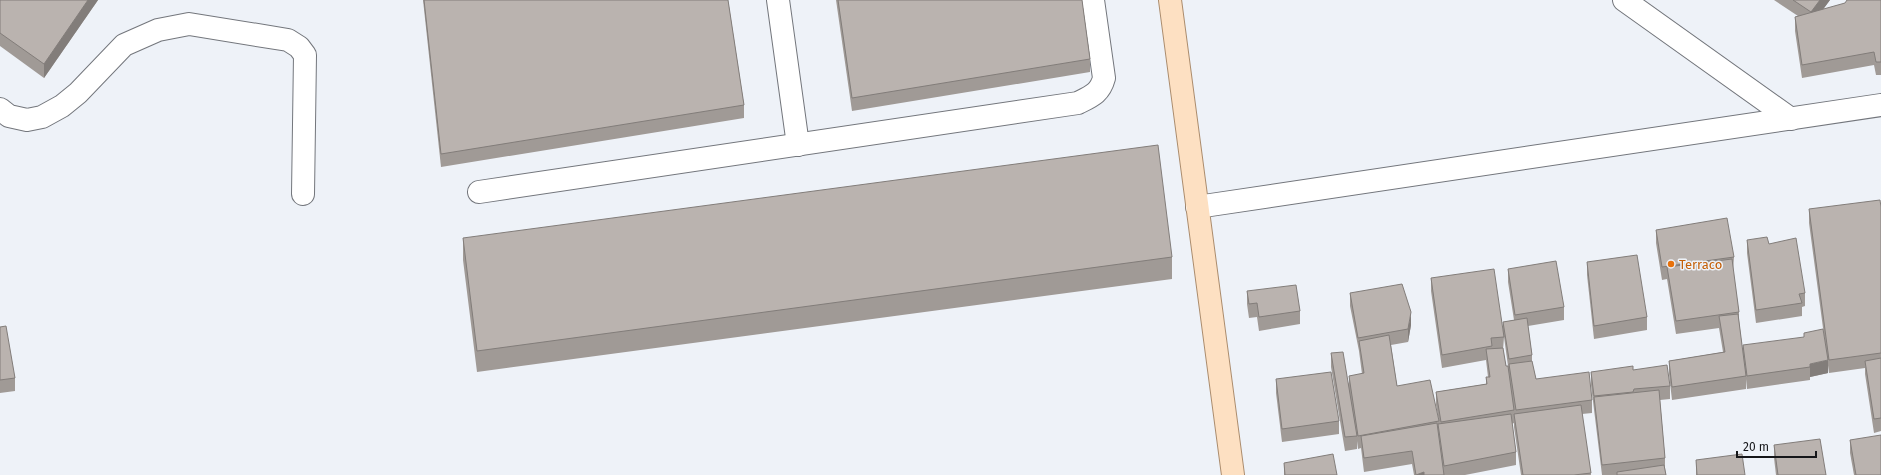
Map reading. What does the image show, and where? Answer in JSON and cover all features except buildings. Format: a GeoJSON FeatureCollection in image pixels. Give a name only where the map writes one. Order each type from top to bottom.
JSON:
{"type":"FeatureCollection","features":[{"type":"Feature","properties":{"kind":"main road"},"geometry":{"type":"LineString","coordinates":[[1170,0],[1233,475]]}},
{"type":"Feature","properties":{"kind":"street"},"geometry":{"type":"LineString","coordinates":[[778,0],[798,145]]}},
{"type":"Feature","properties":{"kind":"street"},"geometry":{"type":"LineString","coordinates":[[479,192],[1078,103],[1092,96],[1101,88],[1104,78],[1093,0]]}},
{"type":"Feature","properties":{"kind":"street"},"geometry":{"type":"LineString","coordinates":[[1624,0],[1791,119]]}},
{"type":"Feature","properties":{"kind":"street"},"geometry":{"type":"LineString","coordinates":[[0,109],[9,116],[27,120],[42,118],[62,106],[78,93],[124,45],[158,30],[189,24],[288,40],[299,47],[305,55],[302,194]]}},
{"type":"Feature","properties":{"kind":"street"},"geometry":{"type":"LineString","coordinates":[[1197,207],[1881,105]]}},
{"type":"Feature","properties":{"kind":"place","name":"Terraco"},"geometry":{"type":"Point","coordinates":[1671,264]}}]}
